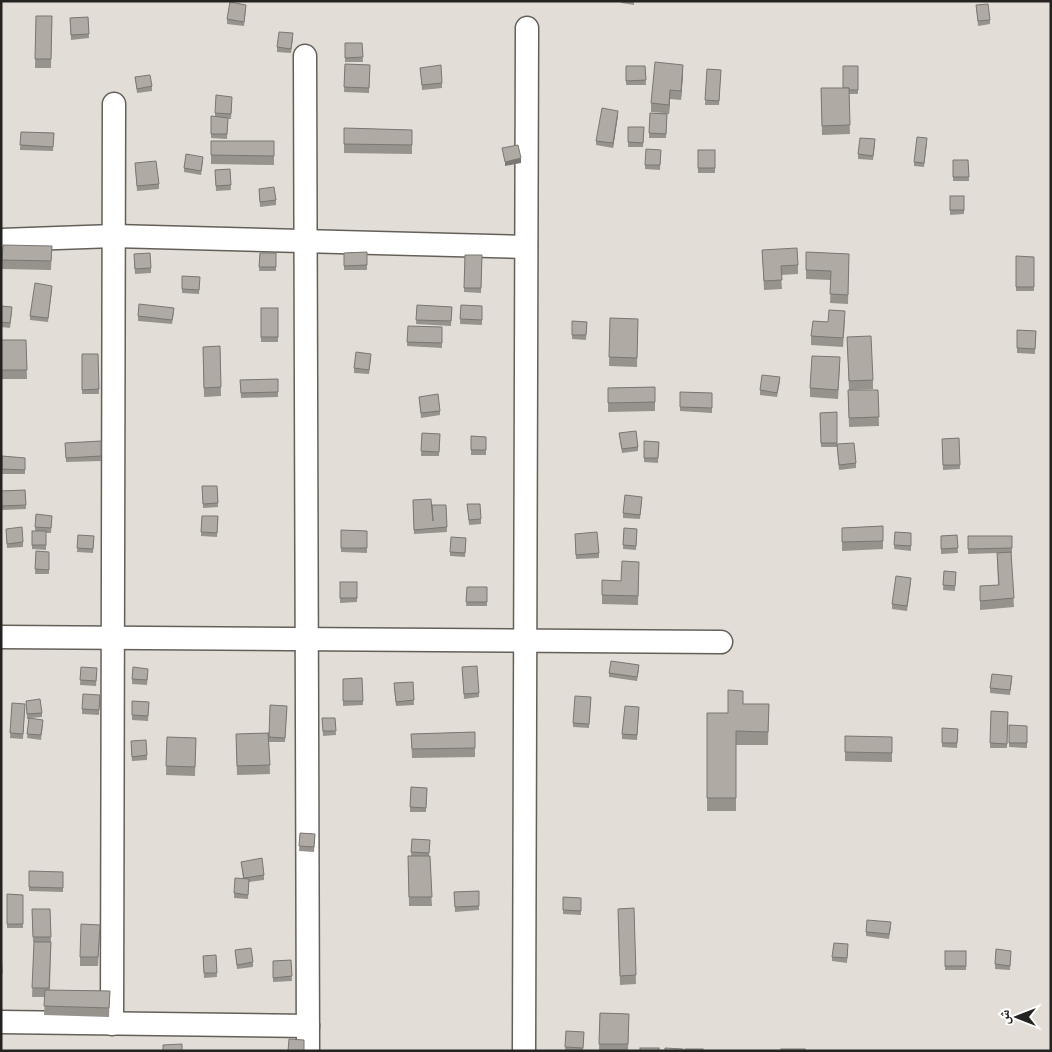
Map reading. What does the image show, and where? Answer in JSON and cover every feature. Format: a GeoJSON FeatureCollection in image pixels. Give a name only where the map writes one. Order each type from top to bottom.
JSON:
{"type":"FeatureCollection","features":[{"type":"Feature","properties":{"kind":"street"},"geometry":{"type":"LineString","coordinates":[[524,1051],[527,28]]}},
{"type":"Feature","properties":{"kind":"street"},"geometry":{"type":"LineString","coordinates":[[305,56],[308,1051]]}},
{"type":"Feature","properties":{"kind":"street"},"geometry":{"type":"LineString","coordinates":[[112,1024],[114,104]]}},
{"type":"Feature","properties":{"kind":"street"},"geometry":{"type":"LineString","coordinates":[[1,240],[114,236],[526,247]]}},
{"type":"Feature","properties":{"kind":"street"},"geometry":{"type":"LineString","coordinates":[[1,637],[721,642]]}},
{"type":"Feature","properties":{"kind":"street"},"geometry":{"type":"LineString","coordinates":[[1,1022],[308,1026]]}},
{"type":"Feature","properties":{"kind":"building"},"geometry":{"type":"Polygon","coordinates":[[[230,2],[246,5],[244,22],[227,19],[230,2]]]}},
{"type":"Feature","properties":{"kind":"building"},"geometry":{"type":"Polygon","coordinates":[[[988,4],[990,20],[978,21],[976,5],[988,4]]]}},
{"type":"Feature","properties":{"kind":"building"},"geometry":{"type":"Polygon","coordinates":[[[36,16],[52,16],[51,59],[35,59],[36,16]]]}},
{"type":"Feature","properties":{"kind":"building"},"geometry":{"type":"Polygon","coordinates":[[[88,17],[89,34],[71,35],[70,18],[88,17]]]}},
{"type":"Feature","properties":{"kind":"building"},"geometry":{"type":"Polygon","coordinates":[[[279,32],[293,33],[291,49],[277,47],[279,32]]]}},
{"type":"Feature","properties":{"kind":"building"},"geometry":{"type":"Polygon","coordinates":[[[345,43],[362,43],[363,57],[345,58],[345,43]]]}},
{"type":"Feature","properties":{"kind":"building"},"geometry":{"type":"Polygon","coordinates":[[[655,62],[683,65],[681,91],[670,90],[669,105],[651,103],[655,62]]]}},
{"type":"Feature","properties":{"kind":"building"},"geometry":{"type":"Polygon","coordinates":[[[345,64],[370,65],[369,88],[344,87],[345,64]]]}},
{"type":"Feature","properties":{"kind":"building"},"geometry":{"type":"Polygon","coordinates":[[[441,65],[442,83],[422,85],[420,68],[441,65]]]}},
{"type":"Feature","properties":{"kind":"building"},"geometry":{"type":"Polygon","coordinates":[[[626,66],[645,66],[646,80],[626,81],[626,66]]]}},
{"type":"Feature","properties":{"kind":"building"},"geometry":{"type":"Polygon","coordinates":[[[843,66],[858,66],[858,90],[843,88],[843,66]]]}},
{"type":"Feature","properties":{"kind":"building"},"geometry":{"type":"Polygon","coordinates":[[[707,69],[721,70],[719,101],[705,100],[707,69]]]}},
{"type":"Feature","properties":{"kind":"building"},"geometry":{"type":"Polygon","coordinates":[[[150,75],[152,86],[137,89],[135,77],[150,75]]]}},
{"type":"Feature","properties":{"kind":"building"},"geometry":{"type":"Polygon","coordinates":[[[821,88],[849,88],[850,125],[822,126],[821,88]]]}},
{"type":"Feature","properties":{"kind":"building"},"geometry":{"type":"Polygon","coordinates":[[[216,95],[232,97],[231,114],[215,113],[216,95]]]}},
{"type":"Feature","properties":{"kind":"building"},"geometry":{"type":"Polygon","coordinates":[[[602,108],[618,111],[613,143],[596,141],[602,108]]]}},
{"type":"Feature","properties":{"kind":"building"},"geometry":{"type":"Polygon","coordinates":[[[650,113],[667,114],[666,134],[649,133],[650,113]]]}},
{"type":"Feature","properties":{"kind":"building"},"geometry":{"type":"Polygon","coordinates":[[[211,116],[228,118],[227,134],[211,134],[211,116]]]}},
{"type":"Feature","properties":{"kind":"building"},"geometry":{"type":"Polygon","coordinates":[[[628,127],[644,127],[643,143],[628,142],[628,127]]]}},
{"type":"Feature","properties":{"kind":"building"},"geometry":{"type":"Polygon","coordinates":[[[344,128],[412,130],[412,145],[344,144],[344,128]]]}},
{"type":"Feature","properties":{"kind":"building"},"geometry":{"type":"Polygon","coordinates":[[[21,132],[54,133],[53,147],[20,145],[21,132]]]}},
{"type":"Feature","properties":{"kind":"building"},"geometry":{"type":"Polygon","coordinates":[[[917,137],[927,138],[924,163],[914,162],[917,137]]]}},
{"type":"Feature","properties":{"kind":"building"},"geometry":{"type":"Polygon","coordinates":[[[860,138],[875,139],[873,156],[858,154],[860,138]]]}},
{"type":"Feature","properties":{"kind":"building"},"geometry":{"type":"Polygon","coordinates":[[[211,141],[274,141],[274,156],[211,155],[211,141]]]}},
{"type":"Feature","properties":{"kind":"building"},"geometry":{"type":"Polygon","coordinates":[[[518,145],[521,158],[505,162],[502,148],[518,145]]]}},
{"type":"Feature","properties":{"kind":"building"},"geometry":{"type":"Polygon","coordinates":[[[646,149],[661,150],[660,165],[645,165],[646,149]]]}},
{"type":"Feature","properties":{"kind":"building"},"geometry":{"type":"Polygon","coordinates":[[[698,150],[715,150],[715,168],[698,168],[698,150]]]}},
{"type":"Feature","properties":{"kind":"building"},"geometry":{"type":"Polygon","coordinates":[[[186,154],[203,157],[201,171],[184,168],[186,154]]]}},
{"type":"Feature","properties":{"kind":"building"},"geometry":{"type":"Polygon","coordinates":[[[953,160],[968,160],[969,177],[953,177],[953,160]]]}},
{"type":"Feature","properties":{"kind":"building"},"geometry":{"type":"Polygon","coordinates":[[[156,161],[159,184],[137,186],[135,163],[156,161]]]}},
{"type":"Feature","properties":{"kind":"building"},"geometry":{"type":"Polygon","coordinates":[[[230,169],[231,185],[216,186],[215,170],[230,169]]]}},
{"type":"Feature","properties":{"kind":"building"},"geometry":{"type":"Polygon","coordinates":[[[274,187],[276,200],[260,202],[259,189],[274,187]]]}},
{"type":"Feature","properties":{"kind":"building"},"geometry":{"type":"Polygon","coordinates":[[[950,196],[964,196],[964,210],[950,210],[950,196]]]}},
{"type":"Feature","properties":{"kind":"building"},"geometry":{"type":"Polygon","coordinates":[[[3,245],[52,246],[51,261],[2,260],[3,245]]]}},
{"type":"Feature","properties":{"kind":"building"},"geometry":{"type":"Polygon","coordinates":[[[797,248],[798,265],[781,266],[782,280],[764,281],[762,250],[797,248]]]}},
{"type":"Feature","properties":{"kind":"building"},"geometry":{"type":"Polygon","coordinates":[[[367,252],[367,265],[344,266],[344,253],[367,252]]]}},
{"type":"Feature","properties":{"kind":"building"},"geometry":{"type":"Polygon","coordinates":[[[806,252],[849,254],[848,295],[830,294],[831,271],[806,270],[806,252]]]}},
{"type":"Feature","properties":{"kind":"building"},"geometry":{"type":"Polygon","coordinates":[[[150,253],[151,268],[135,269],[134,254],[150,253]]]}},
{"type":"Feature","properties":{"kind":"building"},"geometry":{"type":"Polygon","coordinates":[[[260,253],[276,253],[276,267],[259,267],[260,253]]]}},
{"type":"Feature","properties":{"kind":"building"},"geometry":{"type":"Polygon","coordinates":[[[465,255],[482,255],[481,288],[464,288],[465,255]]]}},
{"type":"Feature","properties":{"kind":"building"},"geometry":{"type":"Polygon","coordinates":[[[1016,256],[1034,257],[1034,287],[1016,287],[1016,256]]]}},
{"type":"Feature","properties":{"kind":"building"},"geometry":{"type":"Polygon","coordinates":[[[182,276],[200,277],[199,290],[182,289],[182,276]]]}},
{"type":"Feature","properties":{"kind":"building"},"geometry":{"type":"Polygon","coordinates":[[[35,283],[52,286],[48,318],[30,316],[35,283]]]}},
{"type":"Feature","properties":{"kind":"building"},"geometry":{"type":"Polygon","coordinates":[[[139,304],[174,308],[172,320],[138,316],[139,304]]]}},
{"type":"Feature","properties":{"kind":"building"},"geometry":{"type":"Polygon","coordinates":[[[417,305],[452,307],[451,321],[416,320],[417,305]]]}},
{"type":"Feature","properties":{"kind":"building"},"geometry":{"type":"Polygon","coordinates":[[[461,305],[482,306],[482,320],[460,319],[461,305]]]}},
{"type":"Feature","properties":{"kind":"building"},"geometry":{"type":"Polygon","coordinates":[[[1,306],[12,307],[10,323],[1,322],[1,306]]]}},
{"type":"Feature","properties":{"kind":"building"},"geometry":{"type":"Polygon","coordinates":[[[261,308],[278,308],[278,337],[261,337],[261,308]]]}},
{"type":"Feature","properties":{"kind":"building"},"geometry":{"type":"Polygon","coordinates":[[[829,310],[845,311],[843,338],[811,336],[813,321],[828,322],[829,310]]]}},
{"type":"Feature","properties":{"kind":"building"},"geometry":{"type":"Polygon","coordinates":[[[610,318],[638,319],[637,358],[609,357],[610,318]]]}},
{"type":"Feature","properties":{"kind":"building"},"geometry":{"type":"Polygon","coordinates":[[[572,321],[587,322],[586,335],[572,335],[572,321]]]}},
{"type":"Feature","properties":{"kind":"building"},"geometry":{"type":"Polygon","coordinates":[[[408,326],[442,327],[442,343],[407,342],[408,326]]]}},
{"type":"Feature","properties":{"kind":"building"},"geometry":{"type":"Polygon","coordinates":[[[1017,330],[1036,331],[1035,349],[1017,348],[1017,330]]]}},
{"type":"Feature","properties":{"kind":"building"},"geometry":{"type":"Polygon","coordinates":[[[871,336],[873,380],[849,381],[847,337],[871,336]]]}},
{"type":"Feature","properties":{"kind":"building"},"geometry":{"type":"Polygon","coordinates":[[[1,340],[26,340],[27,370],[1,370],[1,340]]]}},
{"type":"Feature","properties":{"kind":"building"},"geometry":{"type":"Polygon","coordinates":[[[220,346],[221,387],[204,388],[203,347],[220,346]]]}},
{"type":"Feature","properties":{"kind":"building"},"geometry":{"type":"Polygon","coordinates":[[[356,352],[371,354],[369,370],[354,368],[356,352]]]}},
{"type":"Feature","properties":{"kind":"building"},"geometry":{"type":"Polygon","coordinates":[[[82,354],[98,354],[99,389],[82,390],[82,354]]]}},
{"type":"Feature","properties":{"kind":"building"},"geometry":{"type":"Polygon","coordinates":[[[812,356],[840,357],[838,390],[810,388],[812,356]]]}},
{"type":"Feature","properties":{"kind":"building"},"geometry":{"type":"Polygon","coordinates":[[[762,375],[780,377],[777,393],[760,390],[762,375]]]}},
{"type":"Feature","properties":{"kind":"building"},"geometry":{"type":"Polygon","coordinates":[[[278,379],[278,392],[241,393],[240,380],[278,379]]]}},
{"type":"Feature","properties":{"kind":"building"},"geometry":{"type":"Polygon","coordinates":[[[655,387],[655,402],[608,403],[608,388],[655,387]]]}},
{"type":"Feature","properties":{"kind":"building"},"geometry":{"type":"Polygon","coordinates":[[[848,390],[878,390],[879,417],[849,418],[848,390]]]}},
{"type":"Feature","properties":{"kind":"building"},"geometry":{"type":"Polygon","coordinates":[[[680,392],[712,393],[712,408],[680,407],[680,392]]]}},
{"type":"Feature","properties":{"kind":"building"},"geometry":{"type":"Polygon","coordinates":[[[438,394],[440,411],[421,413],[419,397],[438,394]]]}},
{"type":"Feature","properties":{"kind":"building"},"geometry":{"type":"Polygon","coordinates":[[[837,412],[837,443],[821,443],[820,413],[837,412]]]}},
{"type":"Feature","properties":{"kind":"building"},"geometry":{"type":"Polygon","coordinates":[[[636,431],[638,447],[622,449],[619,433],[636,431]]]}},
{"type":"Feature","properties":{"kind":"building"},"geometry":{"type":"Polygon","coordinates":[[[422,433],[440,434],[439,452],[421,451],[422,433]]]}},
{"type":"Feature","properties":{"kind":"building"},"geometry":{"type":"Polygon","coordinates":[[[471,436],[486,437],[486,450],[471,450],[471,436]]]}},
{"type":"Feature","properties":{"kind":"building"},"geometry":{"type":"Polygon","coordinates":[[[959,438],[960,465],[943,465],[942,439],[959,438]]]}},
{"type":"Feature","properties":{"kind":"building"},"geometry":{"type":"Polygon","coordinates":[[[101,441],[101,456],[66,458],[65,443],[101,441]]]}},
{"type":"Feature","properties":{"kind":"building"},"geometry":{"type":"Polygon","coordinates":[[[644,441],[659,442],[658,458],[644,458],[644,441]]]}},
{"type":"Feature","properties":{"kind":"building"},"geometry":{"type":"Polygon","coordinates":[[[854,443],[856,463],[839,465],[837,444],[854,443]]]}},
{"type":"Feature","properties":{"kind":"building"},"geometry":{"type":"Polygon","coordinates":[[[2,456],[25,458],[25,470],[2,469],[2,456]]]}},
{"type":"Feature","properties":{"kind":"building"},"geometry":{"type":"Polygon","coordinates":[[[202,486],[217,486],[218,503],[203,504],[202,486]]]}},
{"type":"Feature","properties":{"kind":"building"},"geometry":{"type":"Polygon","coordinates":[[[25,490],[26,505],[1,506],[1,491],[25,490]]]}},
{"type":"Feature","properties":{"kind":"building"},"geometry":{"type":"Polygon","coordinates":[[[625,495],[642,497],[640,515],[623,513],[625,495]]]}},
{"type":"Feature","properties":{"kind":"building"},"geometry":{"type":"Polygon","coordinates":[[[431,499],[433,521],[432,505],[446,505],[447,527],[414,530],[413,500],[431,499]]]}},
{"type":"Feature","properties":{"kind":"building"},"geometry":{"type":"Polygon","coordinates":[[[467,504],[480,504],[481,519],[469,520],[467,504]]]}},
{"type":"Feature","properties":{"kind":"building"},"geometry":{"type":"Polygon","coordinates":[[[36,514],[52,516],[51,528],[35,527],[36,514]]]}},
{"type":"Feature","properties":{"kind":"building"},"geometry":{"type":"Polygon","coordinates":[[[202,516],[218,516],[217,533],[201,532],[202,516]]]}},
{"type":"Feature","properties":{"kind":"building"},"geometry":{"type":"Polygon","coordinates":[[[883,526],[883,541],[842,542],[842,528],[883,526]]]}},
{"type":"Feature","properties":{"kind":"building"},"geometry":{"type":"Polygon","coordinates":[[[22,527],[23,542],[7,544],[6,529],[22,527]]]}},
{"type":"Feature","properties":{"kind":"building"},"geometry":{"type":"Polygon","coordinates":[[[624,528],[637,529],[636,546],[623,545],[624,528]]]}},
{"type":"Feature","properties":{"kind":"building"},"geometry":{"type":"Polygon","coordinates":[[[341,530],[367,531],[367,548],[341,548],[341,530]]]}},
{"type":"Feature","properties":{"kind":"building"},"geometry":{"type":"Polygon","coordinates":[[[32,531],[46,531],[46,545],[32,545],[32,531]]]}},
{"type":"Feature","properties":{"kind":"building"},"geometry":{"type":"Polygon","coordinates":[[[597,532],[599,553],[576,555],[575,534],[597,532]]]}},
{"type":"Feature","properties":{"kind":"building"},"geometry":{"type":"Polygon","coordinates":[[[895,532],[911,533],[911,546],[894,545],[895,532]]]}},
{"type":"Feature","properties":{"kind":"building"},"geometry":{"type":"Polygon","coordinates":[[[78,535],[94,536],[93,549],[77,548],[78,535]]]}},
{"type":"Feature","properties":{"kind":"building"},"geometry":{"type":"Polygon","coordinates":[[[957,535],[958,548],[941,549],[941,536],[957,535]]]}},
{"type":"Feature","properties":{"kind":"building"},"geometry":{"type":"Polygon","coordinates":[[[968,536],[1012,536],[1012,548],[968,549],[968,536]]]}},
{"type":"Feature","properties":{"kind":"building"},"geometry":{"type":"Polygon","coordinates":[[[451,537],[466,538],[465,553],[450,552],[451,537]]]}},
{"type":"Feature","properties":{"kind":"building"},"geometry":{"type":"Polygon","coordinates":[[[36,551],[49,552],[49,570],[35,569],[36,551]]]}},
{"type":"Feature","properties":{"kind":"building"},"geometry":{"type":"Polygon","coordinates":[[[1011,552],[1014,598],[980,601],[980,586],[999,585],[997,553],[1011,552]]]}},
{"type":"Feature","properties":{"kind":"building"},"geometry":{"type":"Polygon","coordinates":[[[622,561],[639,562],[638,596],[602,595],[602,580],[621,581],[622,561]]]}},
{"type":"Feature","properties":{"kind":"building"},"geometry":{"type":"Polygon","coordinates":[[[944,571],[956,572],[955,586],[943,585],[944,571]]]}},
{"type":"Feature","properties":{"kind":"building"},"geometry":{"type":"Polygon","coordinates":[[[896,576],[911,578],[907,606],[892,604],[896,576]]]}},
{"type":"Feature","properties":{"kind":"building"},"geometry":{"type":"Polygon","coordinates":[[[340,582],[357,582],[357,598],[340,598],[340,582]]]}},
{"type":"Feature","properties":{"kind":"building"},"geometry":{"type":"Polygon","coordinates":[[[467,587],[487,587],[487,602],[466,602],[467,587]]]}},
{"type":"Feature","properties":{"kind":"building"},"geometry":{"type":"Polygon","coordinates":[[[611,661],[639,665],[637,677],[609,673],[611,661]]]}},
{"type":"Feature","properties":{"kind":"building"},"geometry":{"type":"Polygon","coordinates":[[[477,666],[479,693],[464,694],[462,667],[477,666]]]}},
{"type":"Feature","properties":{"kind":"building"},"geometry":{"type":"Polygon","coordinates":[[[81,667],[97,668],[96,681],[80,680],[81,667]]]}},
{"type":"Feature","properties":{"kind":"building"},"geometry":{"type":"Polygon","coordinates":[[[133,667],[148,669],[147,680],[132,679],[133,667]]]}},
{"type":"Feature","properties":{"kind":"building"},"geometry":{"type":"Polygon","coordinates":[[[992,674],[1012,676],[1010,690],[990,688],[992,674]]]}},
{"type":"Feature","properties":{"kind":"building"},"geometry":{"type":"Polygon","coordinates":[[[362,678],[363,701],[343,701],[343,679],[362,678]]]}},
{"type":"Feature","properties":{"kind":"building"},"geometry":{"type":"Polygon","coordinates":[[[413,682],[414,700],[396,702],[394,683],[413,682]]]}},
{"type":"Feature","properties":{"kind":"building"},"geometry":{"type":"Polygon","coordinates":[[[728,690],[743,691],[743,704],[769,704],[768,732],[736,731],[736,798],[707,798],[707,713],[728,713],[728,690]]]}},
{"type":"Feature","properties":{"kind":"building"},"geometry":{"type":"Polygon","coordinates":[[[83,694],[100,695],[99,710],[82,709],[83,694]]]}},
{"type":"Feature","properties":{"kind":"building"},"geometry":{"type":"Polygon","coordinates":[[[575,696],[591,697],[589,724],[573,723],[575,696]]]}},
{"type":"Feature","properties":{"kind":"building"},"geometry":{"type":"Polygon","coordinates":[[[40,699],[42,713],[27,714],[26,701],[40,699]]]}},
{"type":"Feature","properties":{"kind":"building"},"geometry":{"type":"Polygon","coordinates":[[[132,701],[149,702],[148,716],[132,715],[132,701]]]}},
{"type":"Feature","properties":{"kind":"building"},"geometry":{"type":"Polygon","coordinates":[[[12,703],[25,704],[23,734],[10,733],[12,703]]]}},
{"type":"Feature","properties":{"kind":"building"},"geometry":{"type":"Polygon","coordinates":[[[270,705],[287,706],[285,738],[269,737],[270,705]]]}},
{"type":"Feature","properties":{"kind":"building"},"geometry":{"type":"Polygon","coordinates":[[[625,706],[639,707],[637,735],[622,734],[625,706]]]}},
{"type":"Feature","properties":{"kind":"building"},"geometry":{"type":"Polygon","coordinates":[[[991,711],[1008,712],[1007,744],[990,743],[991,711]]]}},
{"type":"Feature","properties":{"kind":"building"},"geometry":{"type":"Polygon","coordinates":[[[29,718],[43,720],[41,735],[27,734],[29,718]]]}},
{"type":"Feature","properties":{"kind":"building"},"geometry":{"type":"Polygon","coordinates":[[[322,718],[335,718],[336,731],[323,731],[322,718]]]}},
{"type":"Feature","properties":{"kind":"building"},"geometry":{"type":"Polygon","coordinates":[[[1009,725],[1027,726],[1027,743],[1009,743],[1009,725]]]}},
{"type":"Feature","properties":{"kind":"building"},"geometry":{"type":"Polygon","coordinates":[[[942,728],[958,729],[957,743],[942,743],[942,728]]]}},
{"type":"Feature","properties":{"kind":"building"},"geometry":{"type":"Polygon","coordinates":[[[475,732],[475,748],[412,749],[411,734],[475,732]]]}},
{"type":"Feature","properties":{"kind":"building"},"geometry":{"type":"Polygon","coordinates":[[[268,733],[270,765],[237,766],[236,734],[268,733]]]}},
{"type":"Feature","properties":{"kind":"building"},"geometry":{"type":"Polygon","coordinates":[[[845,736],[892,737],[892,753],[845,752],[845,736]]]}},
{"type":"Feature","properties":{"kind":"building"},"geometry":{"type":"Polygon","coordinates":[[[167,737],[196,738],[195,767],[166,766],[167,737]]]}},
{"type":"Feature","properties":{"kind":"building"},"geometry":{"type":"Polygon","coordinates":[[[146,740],[147,755],[132,757],[131,741],[146,740]]]}},
{"type":"Feature","properties":{"kind":"building"},"geometry":{"type":"Polygon","coordinates":[[[411,787],[427,788],[426,808],[410,807],[411,787]]]}},
{"type":"Feature","properties":{"kind":"building"},"geometry":{"type":"Polygon","coordinates":[[[300,833],[315,834],[314,847],[299,846],[300,833]]]}},
{"type":"Feature","properties":{"kind":"building"},"geometry":{"type":"Polygon","coordinates":[[[412,839],[430,840],[429,853],[411,852],[412,839]]]}},
{"type":"Feature","properties":{"kind":"building"},"geometry":{"type":"Polygon","coordinates":[[[408,856],[430,856],[432,897],[409,897],[408,856]]]}},
{"type":"Feature","properties":{"kind":"building"},"geometry":{"type":"Polygon","coordinates":[[[262,858],[264,875],[244,878],[241,862],[262,858]]]}},
{"type":"Feature","properties":{"kind":"building"},"geometry":{"type":"Polygon","coordinates":[[[29,871],[63,872],[63,888],[29,887],[29,871]]]}},
{"type":"Feature","properties":{"kind":"building"},"geometry":{"type":"Polygon","coordinates":[[[235,878],[249,879],[248,895],[234,893],[235,878]]]}},
{"type":"Feature","properties":{"kind":"building"},"geometry":{"type":"Polygon","coordinates":[[[479,891],[479,906],[455,907],[454,892],[479,891]]]}},
{"type":"Feature","properties":{"kind":"building"},"geometry":{"type":"Polygon","coordinates":[[[7,894],[23,895],[23,924],[7,924],[7,894]]]}},
{"type":"Feature","properties":{"kind":"building"},"geometry":{"type":"Polygon","coordinates":[[[563,897],[581,898],[581,911],[563,910],[563,897]]]}},
{"type":"Feature","properties":{"kind":"building"},"geometry":{"type":"Polygon","coordinates":[[[634,908],[636,975],[620,976],[618,909],[634,908]]]}},
{"type":"Feature","properties":{"kind":"building"},"geometry":{"type":"Polygon","coordinates":[[[32,909],[50,909],[51,937],[33,937],[32,909]]]}},
{"type":"Feature","properties":{"kind":"building"},"geometry":{"type":"Polygon","coordinates":[[[867,920],[891,922],[889,934],[866,932],[867,920]]]}},
{"type":"Feature","properties":{"kind":"building"},"geometry":{"type":"Polygon","coordinates":[[[81,924],[100,925],[98,957],[80,957],[81,924]]]}},
{"type":"Feature","properties":{"kind":"building"},"geometry":{"type":"Polygon","coordinates":[[[34,942],[51,942],[49,988],[32,988],[34,942]]]}},
{"type":"Feature","properties":{"kind":"building"},"geometry":{"type":"Polygon","coordinates":[[[834,943],[848,944],[847,958],[832,957],[834,943]]]}},
{"type":"Feature","properties":{"kind":"building"},"geometry":{"type":"Polygon","coordinates":[[[251,948],[253,962],[237,965],[235,950],[251,948]]]}},
{"type":"Feature","properties":{"kind":"building"},"geometry":{"type":"Polygon","coordinates":[[[996,949],[1011,951],[1010,966],[995,964],[996,949]]]}},
{"type":"Feature","properties":{"kind":"building"},"geometry":{"type":"Polygon","coordinates":[[[945,951],[966,951],[966,966],[945,966],[945,951]]]}},
{"type":"Feature","properties":{"kind":"building"},"geometry":{"type":"Polygon","coordinates":[[[216,955],[217,973],[204,973],[203,956],[216,955]]]}},
{"type":"Feature","properties":{"kind":"building"},"geometry":{"type":"Polygon","coordinates":[[[291,960],[292,976],[273,978],[273,961],[291,960]]]}},
{"type":"Feature","properties":{"kind":"building"},"geometry":{"type":"Polygon","coordinates":[[[45,990],[110,991],[109,1008],[44,1006],[45,990]]]}},
{"type":"Feature","properties":{"kind":"building"},"geometry":{"type":"Polygon","coordinates":[[[600,1013],[629,1014],[628,1044],[599,1044],[600,1013]]]}},
{"type":"Feature","properties":{"kind":"building"},"geometry":{"type":"Polygon","coordinates":[[[566,1031],[584,1032],[583,1048],[565,1047],[566,1031]]]}},
{"type":"Feature","properties":{"kind":"building"},"geometry":{"type":"Polygon","coordinates":[[[289,1039],[304,1040],[304,1051],[288,1051],[289,1039]]]}},
{"type":"Feature","properties":{"kind":"building"},"geometry":{"type":"Polygon","coordinates":[[[182,1044],[182,1051],[163,1051],[163,1045],[182,1044]]]}},
{"type":"Feature","properties":{"kind":"building"},"geometry":{"type":"Polygon","coordinates":[[[640,1048],[659,1048],[659,1051],[640,1051],[640,1048]]]}},
{"type":"Feature","properties":{"kind":"building"},"geometry":{"type":"Polygon","coordinates":[[[665,1048],[683,1049],[683,1051],[665,1051],[665,1048]]]}},
{"type":"Feature","properties":{"kind":"building"},"geometry":{"type":"Polygon","coordinates":[[[685,1049],[703,1049],[703,1051],[685,1051],[685,1049]]]}},
{"type":"Feature","properties":{"kind":"building"},"geometry":{"type":"Polygon","coordinates":[[[781,1049],[805,1049],[805,1051],[781,1051],[781,1049]]]}}]}
